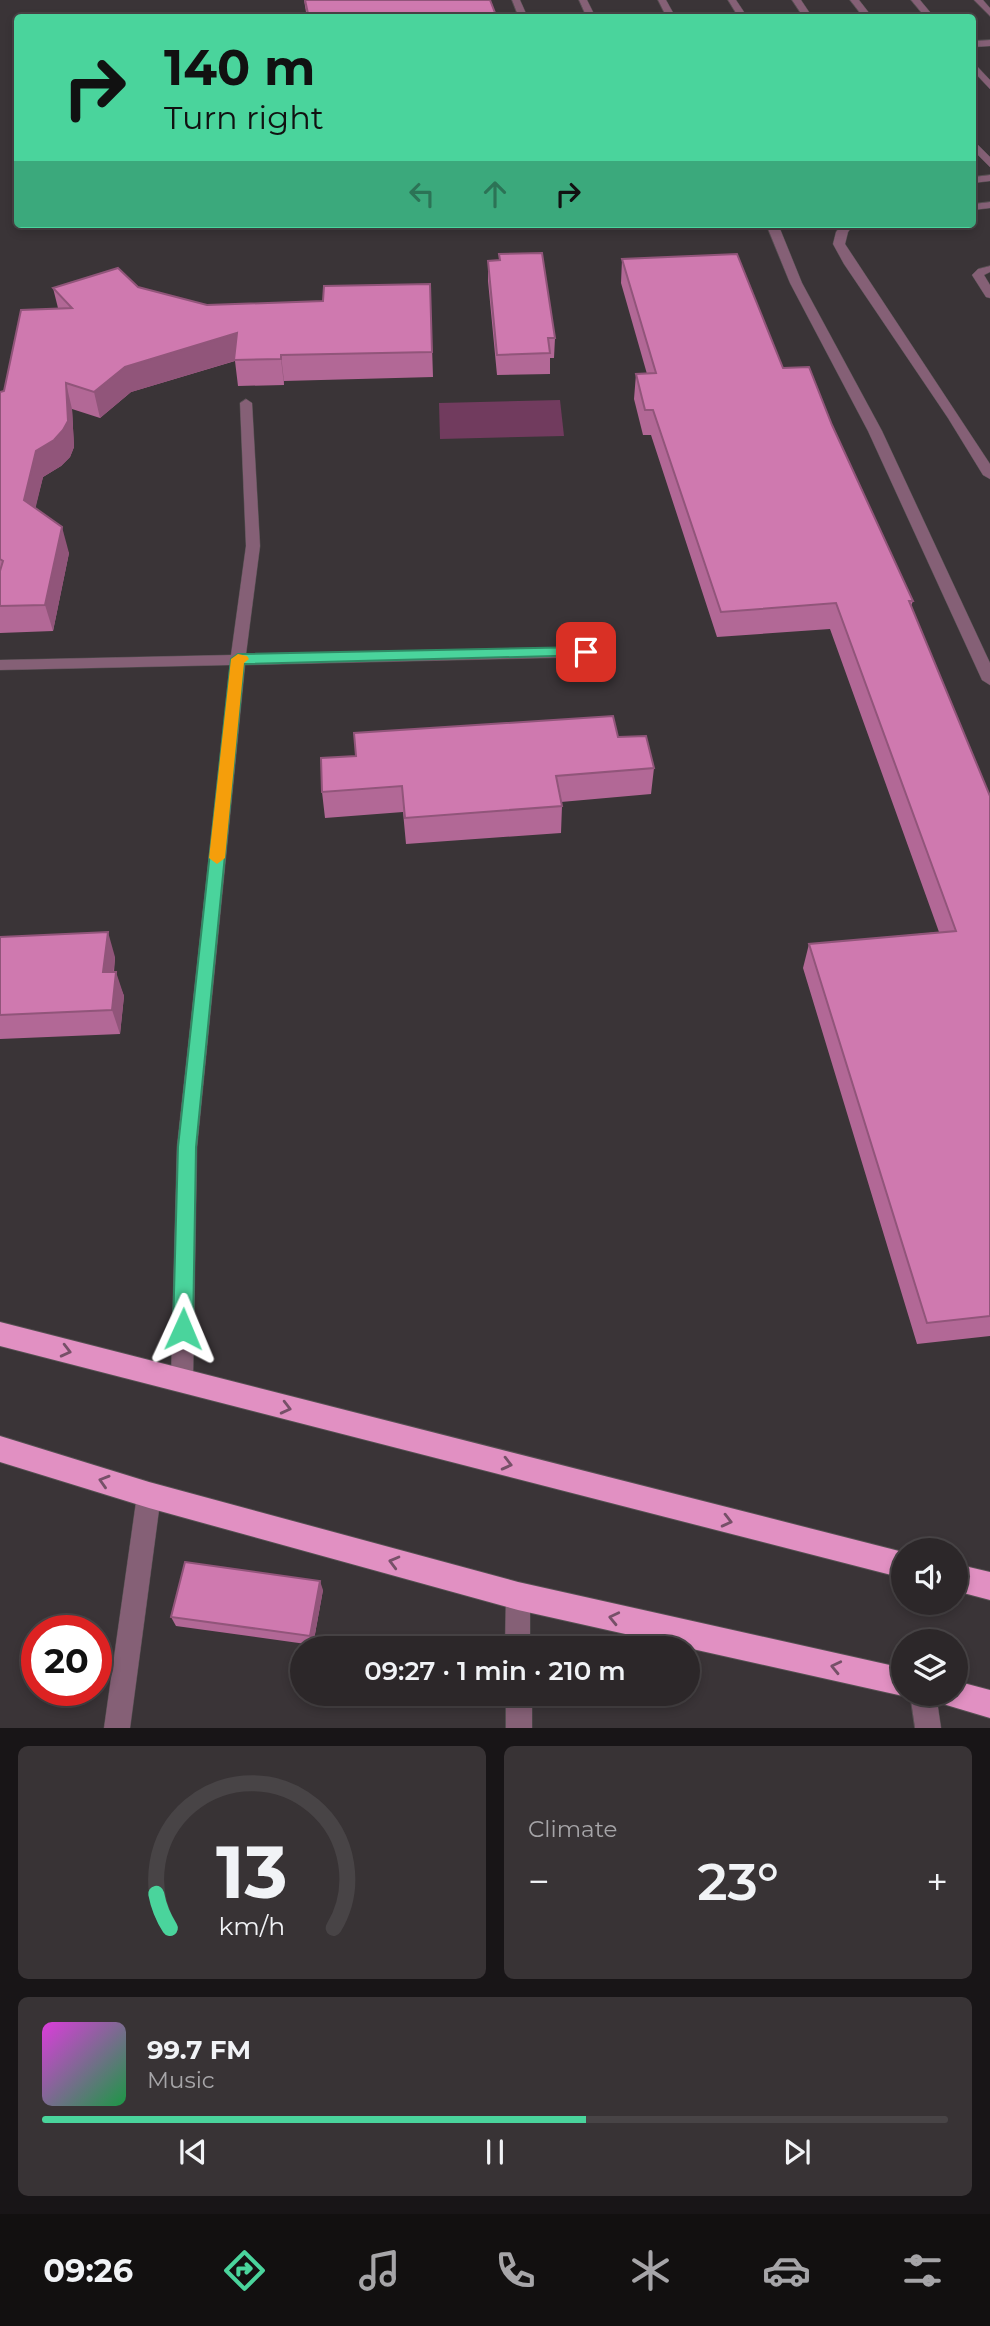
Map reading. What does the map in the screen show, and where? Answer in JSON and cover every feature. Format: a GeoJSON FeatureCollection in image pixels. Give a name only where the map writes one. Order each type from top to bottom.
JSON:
{"type":"FeatureCollection","features":[{"type":"Feature","properties":{"kind":"highway"},"geometry":{"type":"LineString","coordinates":[[0,1334],[891,1562]]}},
{"type":"Feature","properties":{"kind":"highway"},"geometry":{"type":"LineString","coordinates":[[0,1449],[149,1494],[518,1596],[891,1679]]}},
{"type":"Feature","properties":{"kind":"highway"},"geometry":{"type":"LineString","coordinates":[[968,1581],[990,1586]]}},
{"type":"Feature","properties":{"kind":"highway"},"geometry":{"type":"LineString","coordinates":[[968,1698],[990,1704]]}},
{"type":"Feature","properties":{"kind":"street"},"geometry":{"type":"LineString","coordinates":[[855,0],[866,14]]}},
{"type":"Feature","properties":{"kind":"street"},"geometry":{"type":"LineString","coordinates":[[915,0],[927,14]]}},
{"type":"Feature","properties":{"kind":"street"},"geometry":{"type":"LineString","coordinates":[[978,0],[990,13]]}},
{"type":"Feature","properties":{"kind":"street"},"geometry":{"type":"LineString","coordinates":[[976,69],[990,86]]}},
{"type":"Feature","properties":{"kind":"street"},"geometry":{"type":"LineString","coordinates":[[976,147],[990,164]]}},
{"type":"Feature","properties":{"kind":"street"},"geometry":{"type":"LineString","coordinates":[[774,228],[796,282],[875,431],[990,680]]}},
{"type":"Feature","properties":{"kind":"street"},"geometry":{"type":"LineString","coordinates":[[845,228],[839,244],[850,264],[956,418],[990,475]]}},
{"type":"Feature","properties":{"kind":"street"},"geometry":{"type":"LineString","coordinates":[[990,269],[978,275],[990,294]]}},
{"type":"Feature","properties":{"kind":"street"},"geometry":{"type":"LineString","coordinates":[[181,1380],[187,1147],[238,659],[253,546],[246,403]]}},
{"type":"Feature","properties":{"kind":"street"},"geometry":{"type":"LineString","coordinates":[[0,665],[586,652]]}},
{"type":"Feature","properties":{"kind":"street"},"geometry":{"type":"LineString","coordinates":[[117,1727],[149,1494]]}},
{"type":"Feature","properties":{"kind":"street"},"geometry":{"type":"LineString","coordinates":[[518,1596],[518,1636]]}},
{"type":"Feature","properties":{"kind":"street"},"geometry":{"type":"LineString","coordinates":[[519,1706],[519,1727]]}},
{"type":"Feature","properties":{"kind":"street"},"geometry":{"type":"LineString","coordinates":[[925,1706],[929,1727]]}},
{"type":"Feature","properties":{"kind":"shaded area"},"geometry":{"type":"Polygon","coordinates":[[[560,400],[564,436],[440,439],[439,403],[560,400]]]}},
{"type":"Feature","properties":{"kind":"building"},"geometry":{"type":"Polygon","coordinates":[[[305,0],[490,0],[495,14],[308,14],[305,0]]]}},
{"type":"Feature","properties":{"kind":"building"},"geometry":{"type":"Polygon","coordinates":[[[542,253],[555,338],[548,338],[550,353],[497,355],[488,261],[500,260],[499,254],[542,253]]]}},
{"type":"Feature","properties":{"kind":"building"},"geometry":{"type":"Polygon","coordinates":[[[737,254],[783,368],[809,367],[832,425],[913,601],[909,601],[990,796],[990,1316],[927,1323],[809,944],[956,931],[836,603],[721,612],[653,410],[645,410],[636,374],[656,373],[622,259],[737,254]]]}},
{"type":"Feature","properties":{"kind":"building"},"geometry":{"type":"Polygon","coordinates":[[[118,268],[138,287],[207,305],[323,301],[324,286],[430,284],[432,352],[281,355],[281,359],[234,360],[237,333],[125,367],[94,392],[66,383],[68,421],[54,440],[36,451],[24,500],[62,527],[45,605],[0,606],[0,571],[3,561],[0,559],[0,392],[4,391],[21,310],[72,308],[53,288],[118,268]]]}},
{"type":"Feature","properties":{"kind":"building"},"geometry":{"type":"Polygon","coordinates":[[[613,716],[618,737],[646,736],[654,768],[556,776],[562,806],[405,818],[402,786],[322,792],[321,758],[356,756],[354,733],[613,716]]]}},
{"type":"Feature","properties":{"kind":"building"},"geometry":{"type":"Polygon","coordinates":[[[108,932],[103,972],[116,972],[112,1010],[0,1015],[0,937],[108,932]]]}},
{"type":"Feature","properties":{"kind":"building"},"geometry":{"type":"Polygon","coordinates":[[[185,1562],[320,1581],[310,1636],[171,1617],[185,1562]]]}},
{"type":"Feature","properties":{"kind":"slow traffic"},"geometry":{"type":"LineString","coordinates":[[217,858],[238,659],[242,659]]}},
{"type":"Feature","properties":{"kind":"route"},"geometry":{"type":"LineString","coordinates":[[183,1329],[187,1147],[238,659],[586,652]]}}]}
